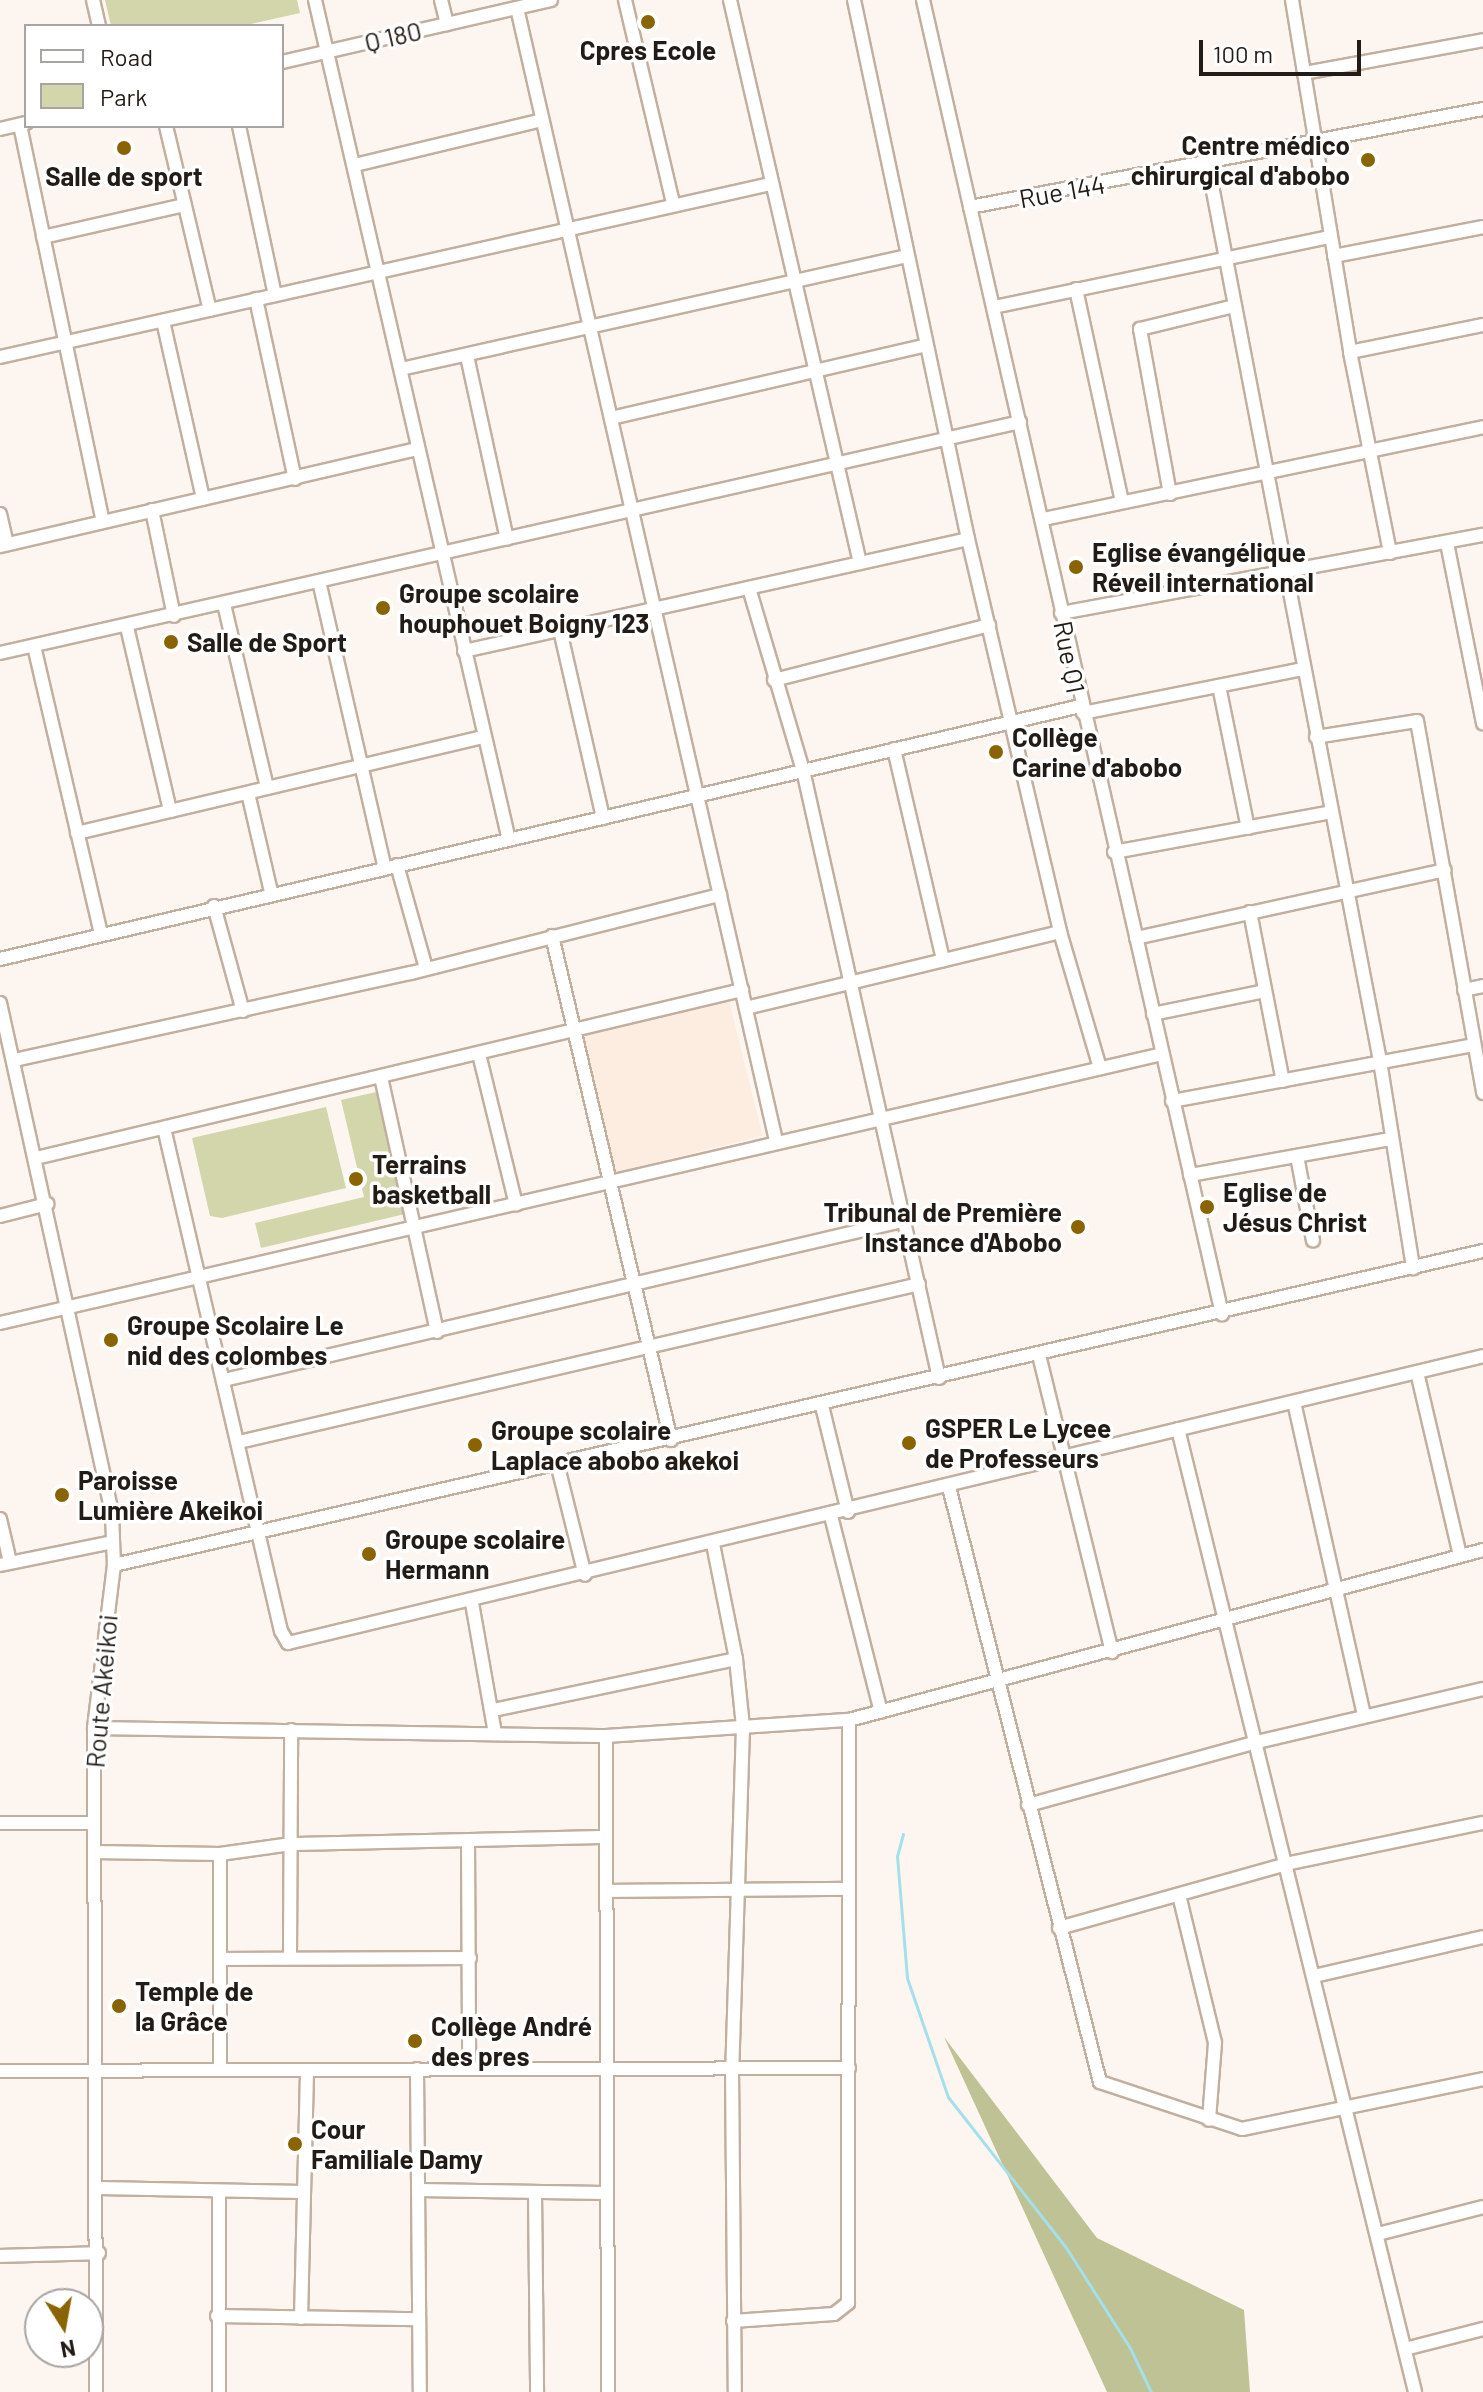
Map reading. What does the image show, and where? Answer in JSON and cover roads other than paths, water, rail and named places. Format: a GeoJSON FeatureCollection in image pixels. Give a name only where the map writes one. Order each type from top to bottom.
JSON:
{"type":"FeatureCollection","features":[{"type":"Feature","properties":{"kind":"street"},"geometry":{"type":"LineString","coordinates":[[93,0],[99,24]]}},
{"type":"Feature","properties":{"kind":"street"},"geometry":{"type":"LineString","coordinates":[[315,0],[401,369],[416,449],[509,840]]}},
{"type":"Feature","properties":{"kind":"street"},"geometry":{"type":"LineString","coordinates":[[441,0],[447,24]]}},
{"type":"Feature","properties":{"kind":"street","name":"Q 180"},"geometry":{"type":"LineString","coordinates":[[284,62],[548,0]]}},
{"type":"Feature","properties":{"kind":"street"},"geometry":{"type":"LineString","coordinates":[[625,0],[673,203]]}},
{"type":"Feature","properties":{"kind":"street"},"geometry":{"type":"LineString","coordinates":[[730,0],[791,280],[860,563]]}},
{"type":"Feature","properties":{"kind":"street"},"geometry":{"type":"LineString","coordinates":[[854,0],[968,539],[1060,932],[1100,1068]]}},
{"type":"Feature","properties":{"kind":"street","name":"Rue Q1"},"geometry":{"type":"LineString","coordinates":[[923,0],[1044,519],[1082,710],[1222,1314]]}},
{"type":"Feature","properties":{"kind":"street"},"geometry":{"type":"LineString","coordinates":[[1292,0],[1350,352],[1390,553]]}},
{"type":"Feature","properties":{"kind":"street"},"geometry":{"type":"LineString","coordinates":[[517,8],[776,1141]]}},
{"type":"Feature","properties":{"kind":"street"},"geometry":{"type":"LineString","coordinates":[[1304,73],[1483,40]]}},
{"type":"Feature","properties":{"kind":"street","name":"Rue 144"},"geometry":{"type":"LineString","coordinates":[[970,207],[1208,165],[1483,109]]}},
{"type":"Feature","properties":{"kind":"street"},"geometry":{"type":"LineString","coordinates":[[355,165],[542,120]]}},
{"type":"Feature","properties":{"kind":"street"},"geometry":{"type":"LineString","coordinates":[[0,129],[23,124],[63,344],[103,521]]}},
{"type":"Feature","properties":{"kind":"street"},"geometry":{"type":"LineString","coordinates":[[166,128],[210,310]]}},
{"type":"Feature","properties":{"kind":"street"},"geometry":{"type":"LineString","coordinates":[[239,128],[275,295]]}},
{"type":"Feature","properties":{"kind":"street"},"geometry":{"type":"LineString","coordinates":[[1208,165],[1380,1061],[1390,1139],[1413,1268]]}},
{"type":"Feature","properties":{"kind":"street"},"geometry":{"type":"LineString","coordinates":[[0,357],[567,226],[770,184]]}},
{"type":"Feature","properties":{"kind":"street"},"geometry":{"type":"LineString","coordinates":[[43,237],[184,205]]}},
{"type":"Feature","properties":{"kind":"street"},"geometry":{"type":"LineString","coordinates":[[1334,256],[1483,227]]}},
{"type":"Feature","properties":{"kind":"street"},"geometry":{"type":"LineString","coordinates":[[994,307],[1330,237]]}},
{"type":"Feature","properties":{"kind":"street"},"geometry":{"type":"LineString","coordinates":[[401,369],[907,256]]}},
{"type":"Feature","properties":{"kind":"street"},"geometry":{"type":"LineString","coordinates":[[1076,289],[1122,502]]}},
{"type":"Feature","properties":{"kind":"street"},"geometry":{"type":"LineString","coordinates":[[256,299],[295,479]]}},
{"type":"Feature","properties":{"kind":"street"},"geometry":{"type":"LineString","coordinates":[[1170,494],[1140,329],[1234,306]]}},
{"type":"Feature","properties":{"kind":"street"},"geometry":{"type":"LineString","coordinates":[[163,321],[203,499]]}},
{"type":"Feature","properties":{"kind":"street"},"geometry":{"type":"LineString","coordinates":[[1350,352],[1483,325]]}},
{"type":"Feature","properties":{"kind":"street"},"geometry":{"type":"LineString","coordinates":[[611,418],[926,345]]}},
{"type":"Feature","properties":{"kind":"street"},"geometry":{"type":"LineString","coordinates":[[467,356],[507,539]]}},
{"type":"Feature","properties":{"kind":"street"},"geometry":{"type":"LineString","coordinates":[[0,653],[127,627],[441,552],[1020,422]]}},
{"type":"Feature","properties":{"kind":"street"},"geometry":{"type":"LineString","coordinates":[[1044,519],[1267,476],[1369,450],[1483,427]]}},
{"type":"Feature","properties":{"kind":"street"},"geometry":{"type":"LineString","coordinates":[[0,514],[4,545],[416,449]]}},
{"type":"Feature","properties":{"kind":"street"},"geometry":{"type":"LineString","coordinates":[[152,510],[174,616]]}},
{"type":"Feature","properties":{"kind":"street"},"geometry":{"type":"LineString","coordinates":[[1061,613],[1287,574],[1483,535]]}},
{"type":"Feature","properties":{"kind":"street"},"geometry":{"type":"LineString","coordinates":[[464,651],[968,539]]}},
{"type":"Feature","properties":{"kind":"street"},"geometry":{"type":"LineString","coordinates":[[1447,543],[1483,723]]}},
{"type":"Feature","properties":{"kind":"street"},"geometry":{"type":"LineString","coordinates":[[319,581],[363,766],[391,865],[426,968]]}},
{"type":"Feature","properties":{"kind":"street"},"geometry":{"type":"LineString","coordinates":[[749,588],[803,770],[884,1120],[939,1378]]}},
{"type":"Feature","properties":{"kind":"street"},"geometry":{"type":"LineString","coordinates":[[224,604],[267,788]]}},
{"type":"Feature","properties":{"kind":"street"},"geometry":{"type":"LineString","coordinates":[[774,680],[989,625]]}},
{"type":"Feature","properties":{"kind":"street"},"geometry":{"type":"LineString","coordinates":[[127,627],[170,811]]}},
{"type":"Feature","properties":{"kind":"street"},"geometry":{"type":"LineString","coordinates":[[560,630],[603,818]]}},
{"type":"Feature","properties":{"kind":"street"},"geometry":{"type":"LineString","coordinates":[[34,646],[101,933]]}},
{"type":"Feature","properties":{"kind":"street"},"geometry":{"type":"LineString","coordinates":[[1467,649],[1483,646]]}},
{"type":"Feature","properties":{"kind":"street"},"geometry":{"type":"LineString","coordinates":[[0,959],[271,892],[509,840],[697,793],[1012,721],[1304,669]]}},
{"type":"Feature","properties":{"kind":"street"},"geometry":{"type":"LineString","coordinates":[[1219,686],[1248,828]]}},
{"type":"Feature","properties":{"kind":"street"},"geometry":{"type":"LineString","coordinates":[[1316,737],[1417,721],[1483,1093]]}},
{"type":"Feature","properties":{"kind":"street"},"geometry":{"type":"LineString","coordinates":[[77,833],[484,737]]}},
{"type":"Feature","properties":{"kind":"street"},"geometry":{"type":"LineString","coordinates":[[894,749],[943,960]]}},
{"type":"Feature","properties":{"kind":"street"},"geometry":{"type":"LineString","coordinates":[[248,793],[271,892]]}},
{"type":"Feature","properties":{"kind":"street"},"geometry":{"type":"LineString","coordinates":[[1114,852],[1331,812]]}},
{"type":"Feature","properties":{"kind":"street"},"geometry":{"type":"LineString","coordinates":[[1136,938],[1445,870]]}},
{"type":"Feature","properties":{"kind":"street"},"geometry":{"type":"LineString","coordinates":[[14,1060],[243,1011],[720,895]]}},
{"type":"Feature","properties":{"kind":"street"},"geometry":{"type":"LineString","coordinates":[[214,906],[243,1011]]}},
{"type":"Feature","properties":{"kind":"street"},"geometry":{"type":"LineString","coordinates":[[1250,912],[1283,1081]]}},
{"type":"Feature","properties":{"kind":"street"},"geometry":{"type":"LineString","coordinates":[[746,1008],[1060,932]]}},
{"type":"Feature","properties":{"kind":"street"},"geometry":{"type":"LineString","coordinates":[[552,936],[607,1183],[671,1440]]}},
{"type":"Feature","properties":{"kind":"street"},"geometry":{"type":"LineString","coordinates":[[1464,990],[1483,986]]}},
{"type":"Feature","properties":{"kind":"street"},"geometry":{"type":"LineString","coordinates":[[36,1158],[742,990]]}},
{"type":"Feature","properties":{"kind":"street"},"geometry":{"type":"LineString","coordinates":[[1153,1014],[1265,991]]}},
{"type":"Feature","properties":{"kind":"street","name":"Route Akéikoi"},"geometry":{"type":"LineString","coordinates":[[0,1003],[71,1307],[108,1483],[113,1542],[114,1565],[94,1728],[99,2188],[96,2392]]}},
{"type":"Feature","properties":{"kind":"street"},"geometry":{"type":"LineString","coordinates":[[1172,1101],[1474,1045]]}},
{"type":"Feature","properties":{"kind":"street"},"geometry":{"type":"LineString","coordinates":[[479,1054],[516,1205]]}},
{"type":"Feature","properties":{"kind":"street"},"geometry":{"type":"LineString","coordinates":[[0,1323],[201,1279],[776,1141],[884,1120],[1162,1054]]}},
{"type":"Feature","properties":{"kind":"street"},"geometry":{"type":"LineString","coordinates":[[381,1077],[437,1332]]}},
{"type":"Feature","properties":{"kind":"street"},"geometry":{"type":"LineString","coordinates":[[164,1128],[281,1631],[288,1643],[472,1603],[1483,1356]]}},
{"type":"Feature","properties":{"kind":"street"},"geometry":{"type":"LineString","coordinates":[[1190,1175],[1390,1139]]}},
{"type":"Feature","properties":{"kind":"street"},"geometry":{"type":"LineString","coordinates":[[1297,1156],[1313,1241]]}},
{"type":"Feature","properties":{"kind":"street"},"geometry":{"type":"LineString","coordinates":[[0,1216],[47,1204]]}},
{"type":"Feature","properties":{"kind":"street"},"geometry":{"type":"LineString","coordinates":[[224,1380],[632,1287],[906,1220]]}},
{"type":"Feature","properties":{"kind":"street"},"geometry":{"type":"LineString","coordinates":[[114,1565],[558,1467],[1483,1251]]}},
{"type":"Feature","properties":{"kind":"street"},"geometry":{"type":"LineString","coordinates":[[239,1442],[919,1284]]}},
{"type":"Feature","properties":{"kind":"street"},"geometry":{"type":"LineString","coordinates":[[1039,1355],[1112,1652]]}},
{"type":"Feature","properties":{"kind":"street"},"geometry":{"type":"LineString","coordinates":[[1417,1372],[1460,1556]]}},
{"type":"Feature","properties":{"kind":"street"},"geometry":{"type":"LineString","coordinates":[[1294,1402],[1364,1716]]}},
{"type":"Feature","properties":{"kind":"street"},"geometry":{"type":"LineString","coordinates":[[822,1406],[848,1512]]}},
{"type":"Feature","properties":{"kind":"street"},"geometry":{"type":"LineString","coordinates":[[1178,1429],[1415,2392]]}},
{"type":"Feature","properties":{"kind":"street"},"geometry":{"type":"LineString","coordinates":[[558,1467],[585,1575]]}},
{"type":"Feature","properties":{"kind":"street"},"geometry":{"type":"LineString","coordinates":[[949,1487],[1100,2082],[1209,2120],[1252,2128],[1483,2079]]}},
{"type":"Feature","properties":{"kind":"street"},"geometry":{"type":"LineString","coordinates":[[831,1516],[881,1712]]}},
{"type":"Feature","properties":{"kind":"street"},"geometry":{"type":"LineString","coordinates":[[0,1519],[5,1563],[113,1542]]}},
{"type":"Feature","properties":{"kind":"street"},"geometry":{"type":"LineString","coordinates":[[713,1544],[736,1659],[743,1727],[734,1889],[735,2392]]}},
{"type":"Feature","properties":{"kind":"street"},"geometry":{"type":"LineString","coordinates":[[94,1728],[606,1736],[849,1720],[1112,1652],[1483,1550]]}},
{"type":"Feature","properties":{"kind":"street"},"geometry":{"type":"LineString","coordinates":[[472,1603],[494,1710],[495,1734]]}},
{"type":"Feature","properties":{"kind":"street"},"geometry":{"type":"LineString","coordinates":[[494,1710],[736,1659]]}},
{"type":"Feature","properties":{"kind":"street"},"geometry":{"type":"LineString","coordinates":[[1028,1805],[1257,1742],[1483,1689]]}},
{"type":"Feature","properties":{"kind":"street"},"geometry":{"type":"LineString","coordinates":[[733,2321],[834,2314],[848,2303],[849,1720]]}},
{"type":"Feature","properties":{"kind":"street"},"geometry":{"type":"LineString","coordinates":[[290,1955],[291,1730]]}},
{"type":"Feature","properties":{"kind":"street"},"geometry":{"type":"LineString","coordinates":[[606,1736],[608,2392]]}},
{"type":"Feature","properties":{"kind":"street"},"geometry":{"type":"LineString","coordinates":[[0,1823],[93,1823]]}},
{"type":"Feature","properties":{"kind":"street"},"geometry":{"type":"LineString","coordinates":[[1059,1928],[1286,1864],[1483,1823]]}},
{"type":"Feature","properties":{"kind":"street"},"geometry":{"type":"LineString","coordinates":[[94,1852],[220,1854],[291,1844],[606,1837]]}},
{"type":"Feature","properties":{"kind":"street"},"geometry":{"type":"LineString","coordinates":[[468,1842],[469,2069]]}},
{"type":"Feature","properties":{"kind":"street"},"geometry":{"type":"LineString","coordinates":[[220,1854],[220,2069]]}},
{"type":"Feature","properties":{"kind":"street"},"geometry":{"type":"LineString","coordinates":[[606,1891],[849,1889]]}},
{"type":"Feature","properties":{"kind":"street"},"geometry":{"type":"LineString","coordinates":[[1179,1895],[1215,2043],[1209,2120]]}},
{"type":"Feature","properties":{"kind":"street"},"geometry":{"type":"LineString","coordinates":[[1314,1976],[1483,1937]]}},
{"type":"Feature","properties":{"kind":"street"},"geometry":{"type":"LineString","coordinates":[[220,1959],[290,1955],[470,1958]]}},
{"type":"Feature","properties":{"kind":"street"},"geometry":{"type":"LineString","coordinates":[[0,2071],[849,2068]]}},
{"type":"Feature","properties":{"kind":"street"},"geometry":{"type":"LineString","coordinates":[[417,2069],[420,2392]]}},
{"type":"Feature","properties":{"kind":"street"},"geometry":{"type":"LineString","coordinates":[[301,2318],[307,2071]]}},
{"type":"Feature","properties":{"kind":"street"},"geometry":{"type":"LineString","coordinates":[[99,2188],[303,2192]]}},
{"type":"Feature","properties":{"kind":"street"},"geometry":{"type":"LineString","coordinates":[[419,2190],[606,2193]]}},
{"type":"Feature","properties":{"kind":"street"},"geometry":{"type":"LineString","coordinates":[[219,2191],[219,2392]]}},
{"type":"Feature","properties":{"kind":"street"},"geometry":{"type":"LineString","coordinates":[[535,2192],[537,2392]]}},
{"type":"Feature","properties":{"kind":"street"},"geometry":{"type":"LineString","coordinates":[[1378,2234],[1483,2207]]}},
{"type":"Feature","properties":{"kind":"street"},"geometry":{"type":"LineString","coordinates":[[0,2256],[99,2253]]}},
{"type":"Feature","properties":{"kind":"street"},"geometry":{"type":"LineString","coordinates":[[217,2316],[419,2319]]}},
{"type":"Feature","properties":{"kind":"street"},"geometry":{"type":"LineString","coordinates":[[1405,2349],[1483,2329]]}},
{"type":"Feature","properties":{"kind":"waterway"},"geometry":{"type":"LineString","coordinates":[[903,1834],[897,1856],[907,1978],[948,2097],[1065,2246],[1130,2348],[1151,2392]]}},
{"type":"Feature","properties":{"kind":"place","name":"Cpres Ecole"},"geometry":{"type":"Point","coordinates":[648,22]}},
{"type":"Feature","properties":{"kind":"place","name":"Salle de sport"},"geometry":{"type":"Point","coordinates":[124,148]}},
{"type":"Feature","properties":{"kind":"place","name":"Centre médico chirurgical d'abobo"},"geometry":{"type":"Point","coordinates":[1368,160]}},
{"type":"Feature","properties":{"kind":"place","name":"Eglise évangélique Réveil international"},"geometry":{"type":"Point","coordinates":[1076,567]}},
{"type":"Feature","properties":{"kind":"place","name":"Groupe scolaire houphouet Boigny 123"},"geometry":{"type":"Point","coordinates":[383,608]}},
{"type":"Feature","properties":{"kind":"place","name":"Salle de Sport"},"geometry":{"type":"Point","coordinates":[171,642]}},
{"type":"Feature","properties":{"kind":"place","name":"Collège Carine d'abobo"},"geometry":{"type":"Point","coordinates":[996,752]}},
{"type":"Feature","properties":{"kind":"place","name":"Terrains basketball"},"geometry":{"type":"Point","coordinates":[356,1179]}},
{"type":"Feature","properties":{"kind":"place","name":"Eglise de Jésus Christ"},"geometry":{"type":"Point","coordinates":[1207,1207]}},
{"type":"Feature","properties":{"kind":"place","name":"Tribunal de Première Instance d'Abobo"},"geometry":{"type":"Point","coordinates":[1078,1227]}},
{"type":"Feature","properties":{"kind":"place","name":"Groupe Scolaire Le nid des colombes"},"geometry":{"type":"Point","coordinates":[111,1340]}},
{"type":"Feature","properties":{"kind":"place","name":"GSPER Le Lycee de Professeurs"},"geometry":{"type":"Point","coordinates":[909,1443]}},
{"type":"Feature","properties":{"kind":"place","name":"Groupe scolaire Laplace abobo akekoi"},"geometry":{"type":"Point","coordinates":[475,1445]}},
{"type":"Feature","properties":{"kind":"place","name":"Paroisse Lumière Akeikoi"},"geometry":{"type":"Point","coordinates":[62,1495]}},
{"type":"Feature","properties":{"kind":"place","name":"Groupe scolaire Hermann"},"geometry":{"type":"Point","coordinates":[369,1554]}},
{"type":"Feature","properties":{"kind":"place","name":"Temple de la Grâce"},"geometry":{"type":"Point","coordinates":[119,2006]}},
{"type":"Feature","properties":{"kind":"place","name":"Collège André des pres"},"geometry":{"type":"Point","coordinates":[415,2041]}},
{"type":"Feature","properties":{"kind":"place","name":"Cour Familiale Damy"},"geometry":{"type":"Point","coordinates":[295,2144]}}]}
